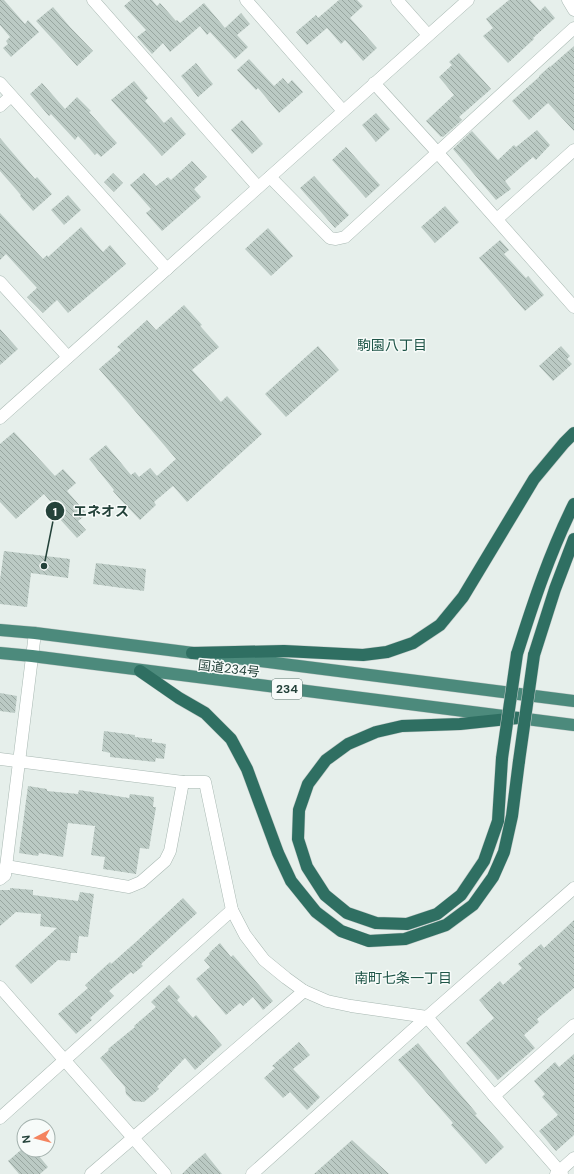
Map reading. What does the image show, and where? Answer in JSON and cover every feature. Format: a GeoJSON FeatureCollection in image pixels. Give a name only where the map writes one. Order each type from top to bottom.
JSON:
{"type":"FeatureCollection","features":[{"type":"Feature","properties":{"kind":"highway"},"geometry":{"type":"LineString","coordinates":[[192,653],[284,651],[363,655],[387,652],[412,643],[440,625],[463,597],[534,479],[574,432]]}},
{"type":"Feature","properties":{"kind":"highway"},"geometry":{"type":"LineString","coordinates":[[518,718],[460,724],[402,726],[376,732],[348,744],[326,760],[308,784],[299,810],[298,839],[307,867],[325,895],[347,913],[376,923],[408,924],[437,914],[461,895],[484,861],[498,821],[502,758],[516,654],[539,586],[564,522],[574,504]]}},
{"type":"Feature","properties":{"kind":"highway"},"geometry":{"type":"LineString","coordinates":[[140,670],[179,698],[205,713],[231,738],[247,769],[278,854],[291,881],[316,912],[341,931],[369,941],[405,939],[446,925],[473,905],[493,877],[504,852],[512,816],[534,655],[555,589],[574,539]]}},
{"type":"Feature","properties":{"kind":"highway","name":"国道234号"},"geometry":{"type":"LineString","coordinates":[[0,630],[35,633],[574,700]]}},
{"type":"Feature","properties":{"kind":"highway","name":"国道234号"},"geometry":{"type":"LineString","coordinates":[[0,653],[574,725]]}},
{"type":"Feature","properties":{"kind":"street"},"geometry":{"type":"LineString","coordinates":[[93,0],[258,187]]}},
{"type":"Feature","properties":{"kind":"street"},"geometry":{"type":"LineString","coordinates":[[246,0],[343,111]]}},
{"type":"Feature","properties":{"kind":"street"},"geometry":{"type":"LineString","coordinates":[[397,0],[428,35]]}},
{"type":"Feature","properties":{"kind":"street"},"geometry":{"type":"LineString","coordinates":[[0,418],[468,0]]}},
{"type":"Feature","properties":{"kind":"street"},"geometry":{"type":"LineString","coordinates":[[568,0],[574,10]]}},
{"type":"Feature","properties":{"kind":"street"},"geometry":{"type":"LineString","coordinates":[[270,177],[330,238],[336,239],[345,237],[574,28]]}},
{"type":"Feature","properties":{"kind":"street"},"geometry":{"type":"LineString","coordinates":[[374,83],[574,307]]}},
{"type":"Feature","properties":{"kind":"street"},"geometry":{"type":"LineString","coordinates":[[0,84],[167,269]]}},
{"type":"Feature","properties":{"kind":"street"},"geometry":{"type":"LineString","coordinates":[[0,106],[11,96]]}},
{"type":"Feature","properties":{"kind":"street"},"geometry":{"type":"LineString","coordinates":[[497,219],[574,150]]}},
{"type":"Feature","properties":{"kind":"street"},"geometry":{"type":"LineString","coordinates":[[0,282],[68,357]]}},
{"type":"Feature","properties":{"kind":"street"},"geometry":{"type":"LineString","coordinates":[[0,879],[5,874],[35,633]]}},
{"type":"Feature","properties":{"kind":"street"},"geometry":{"type":"LineString","coordinates":[[0,759],[183,782],[205,782],[232,910],[245,935],[264,960],[304,991],[327,1001],[427,1017],[559,1173],[574,1158]]}},
{"type":"Feature","properties":{"kind":"street"},"geometry":{"type":"LineString","coordinates":[[6,866],[129,887],[141,882],[165,861],[170,851],[183,782]]}},
{"type":"Feature","properties":{"kind":"street"},"geometry":{"type":"LineString","coordinates":[[252,1174],[574,888]]}},
{"type":"Feature","properties":{"kind":"street"},"geometry":{"type":"LineString","coordinates":[[0,1118],[232,910]]}},
{"type":"Feature","properties":{"kind":"street"},"geometry":{"type":"LineString","coordinates":[[0,987],[165,1174]]}},
{"type":"Feature","properties":{"kind":"street"},"geometry":{"type":"LineString","coordinates":[[90,1174],[304,991]]}},
{"type":"Feature","properties":{"kind":"street"},"geometry":{"type":"LineString","coordinates":[[494,1096],[574,1025]]}},
{"type":"Feature","properties":{"kind":"building"},"geometry":{"type":"Polygon","coordinates":[[[0,0],[4,0],[25,24],[28,20],[39,32],[11,57],[3,48],[8,44],[6,41],[10,37],[0,25],[0,0]]]}},
{"type":"Feature","properties":{"kind":"building"},"geometry":{"type":"Polygon","coordinates":[[[131,0],[152,0],[157,6],[160,3],[176,21],[177,20],[180,23],[204,3],[225,28],[241,13],[250,24],[237,35],[248,47],[235,59],[210,32],[207,35],[200,26],[170,52],[163,43],[152,54],[137,37],[146,30],[124,6],[131,0]]]}},
{"type":"Feature","properties":{"kind":"building"},"geometry":{"type":"Polygon","coordinates":[[[339,0],[357,0],[363,6],[350,18],[377,48],[363,61],[345,40],[341,44],[327,28],[307,45],[296,32],[316,15],[318,18],[339,0]]]}},
{"type":"Feature","properties":{"kind":"building"},"geometry":{"type":"Polygon","coordinates":[[[509,0],[530,0],[540,11],[545,6],[555,18],[508,63],[483,36],[493,28],[486,19],[509,0]]]}},
{"type":"Feature","properties":{"kind":"building"},"geometry":{"type":"Polygon","coordinates":[[[53,7],[93,51],[77,66],[36,21],[53,7]]]}},
{"type":"Feature","properties":{"kind":"building"},"geometry":{"type":"Polygon","coordinates":[[[574,46],[574,131],[548,103],[529,120],[512,101],[574,46]]]}},
{"type":"Feature","properties":{"kind":"building"},"geometry":{"type":"Polygon","coordinates":[[[459,53],[491,89],[459,117],[462,120],[443,137],[441,137],[426,121],[454,95],[439,77],[452,65],[449,62],[459,53]]]}},
{"type":"Feature","properties":{"kind":"building"},"geometry":{"type":"Polygon","coordinates":[[[249,59],[274,86],[283,78],[288,84],[292,80],[303,92],[279,113],[258,88],[256,90],[237,70],[249,59]]]}},
{"type":"Feature","properties":{"kind":"building"},"geometry":{"type":"Polygon","coordinates":[[[196,63],[213,84],[198,97],[181,76],[196,63]]]}},
{"type":"Feature","properties":{"kind":"building"},"geometry":{"type":"Polygon","coordinates":[[[134,81],[148,98],[145,101],[164,123],[171,117],[186,134],[162,156],[111,100],[134,81]]]}},
{"type":"Feature","properties":{"kind":"building"},"geometry":{"type":"Polygon","coordinates":[[[42,83],[65,109],[77,97],[91,111],[89,112],[117,143],[101,157],[97,153],[95,155],[78,136],[75,140],[51,114],[49,116],[30,94],[42,83]]]}},
{"type":"Feature","properties":{"kind":"building"},"geometry":{"type":"Polygon","coordinates":[[[376,113],[390,129],[376,142],[362,125],[376,113]]]}},
{"type":"Feature","properties":{"kind":"building"},"geometry":{"type":"Polygon","coordinates":[[[242,120],[263,144],[252,154],[231,130],[242,120]]]}},
{"type":"Feature","properties":{"kind":"building"},"geometry":{"type":"Polygon","coordinates":[[[537,130],[550,145],[536,160],[533,157],[505,181],[511,189],[496,200],[453,149],[472,131],[498,160],[514,145],[516,147],[537,130]]]}},
{"type":"Feature","properties":{"kind":"building"},"geometry":{"type":"Polygon","coordinates":[[[0,138],[35,179],[37,177],[52,194],[33,211],[0,171],[0,138]]]}},
{"type":"Feature","properties":{"kind":"building"},"geometry":{"type":"Polygon","coordinates":[[[346,147],[380,185],[366,198],[332,160],[346,147]]]}},
{"type":"Feature","properties":{"kind":"building"},"geometry":{"type":"Polygon","coordinates":[[[192,161],[207,177],[194,189],[201,197],[162,231],[146,213],[151,209],[130,185],[144,173],[156,186],[168,177],[171,180],[192,161]]]}},
{"type":"Feature","properties":{"kind":"building"},"geometry":{"type":"Polygon","coordinates":[[[113,173],[123,183],[114,192],[104,182],[113,173]]]}},
{"type":"Feature","properties":{"kind":"building"},"geometry":{"type":"Polygon","coordinates":[[[314,176],[349,215],[335,228],[300,188],[314,176]]]}},
{"type":"Feature","properties":{"kind":"building"},"geometry":{"type":"Polygon","coordinates":[[[68,195],[81,210],[64,225],[51,210],[68,195]]]}},
{"type":"Feature","properties":{"kind":"building"},"geometry":{"type":"Polygon","coordinates":[[[445,206],[459,222],[435,243],[421,227],[445,206]]]}},
{"type":"Feature","properties":{"kind":"building"},"geometry":{"type":"Polygon","coordinates":[[[0,213],[43,259],[47,255],[48,257],[81,227],[103,252],[110,245],[126,264],[68,313],[57,300],[43,313],[27,297],[37,288],[6,254],[0,260],[0,213]]]}},
{"type":"Feature","properties":{"kind":"building"},"geometry":{"type":"Polygon","coordinates":[[[268,228],[293,256],[271,276],[245,249],[268,228]]]}},
{"type":"Feature","properties":{"kind":"building"},"geometry":{"type":"Polygon","coordinates":[[[500,240],[509,250],[504,254],[526,278],[528,276],[544,295],[525,311],[479,258],[500,240]]]}},
{"type":"Feature","properties":{"kind":"building"},"geometry":{"type":"Polygon","coordinates":[[[184,305],[219,347],[192,370],[221,402],[227,396],[262,434],[187,502],[173,486],[154,502],[156,505],[140,520],[113,491],[114,490],[89,459],[106,445],[131,475],[135,472],[139,477],[150,468],[157,476],[176,459],[99,369],[121,350],[117,347],[147,320],[156,330],[184,305]]]}},
{"type":"Feature","properties":{"kind":"building"},"geometry":{"type":"Polygon","coordinates":[[[0,329],[18,349],[0,365],[0,329]]]}},
{"type":"Feature","properties":{"kind":"building"},"geometry":{"type":"Polygon","coordinates":[[[318,346],[339,370],[286,417],[265,394],[318,346]]]}},
{"type":"Feature","properties":{"kind":"building"},"geometry":{"type":"Polygon","coordinates":[[[561,346],[570,356],[567,359],[572,364],[553,381],[539,366],[561,346]]]}},
{"type":"Feature","properties":{"kind":"building"},"geometry":{"type":"Polygon","coordinates":[[[14,432],[55,476],[63,469],[76,483],[67,491],[87,514],[78,521],[86,530],[77,538],[58,517],[61,514],[44,494],[16,519],[0,502],[0,444],[14,432]]]}},
{"type":"Feature","properties":{"kind":"building"},"geometry":{"type":"Polygon","coordinates":[[[4,551],[70,559],[68,578],[31,573],[27,607],[0,604],[0,580],[4,551]]]}},
{"type":"Feature","properties":{"kind":"building"},"geometry":{"type":"Polygon","coordinates":[[[96,563],[146,569],[144,591],[93,584],[96,563]]]}},
{"type":"Feature","properties":{"kind":"building"},"geometry":{"type":"Polygon","coordinates":[[[0,693],[17,696],[15,713],[0,711],[0,693]]]}},
{"type":"Feature","properties":{"kind":"building"},"geometry":{"type":"Polygon","coordinates":[[[104,731],[135,735],[135,737],[152,739],[152,742],[166,744],[164,759],[156,758],[155,762],[110,757],[110,753],[102,751],[104,731]]]}},
{"type":"Feature","properties":{"kind":"building"},"geometry":{"type":"Polygon","coordinates":[[[28,786],[47,789],[47,791],[78,794],[79,790],[129,798],[130,794],[154,797],[153,807],[156,807],[149,849],[140,848],[136,874],[103,869],[105,857],[91,855],[95,826],[68,823],[63,857],[39,853],[38,856],[19,853],[28,786]]]}},
{"type":"Feature","properties":{"kind":"building"},"geometry":{"type":"Polygon","coordinates":[[[10,888],[33,890],[33,895],[78,901],[80,892],[94,894],[88,937],[79,936],[77,953],[71,953],[70,961],[58,960],[31,984],[15,966],[57,928],[40,926],[41,914],[16,912],[0,926],[0,890],[10,890],[10,888]]]}},
{"type":"Feature","properties":{"kind":"building"},"geometry":{"type":"Polygon","coordinates":[[[183,898],[197,913],[141,964],[143,966],[133,974],[131,972],[109,991],[114,996],[90,1018],[92,1020],[76,1034],[58,1014],[88,988],[85,985],[110,962],[111,964],[137,941],[183,898]]]}},
{"type":"Feature","properties":{"kind":"building"},"geometry":{"type":"Polygon","coordinates":[[[574,920],[574,988],[537,1019],[539,1022],[524,1035],[535,1048],[498,1080],[466,1043],[494,1018],[479,1000],[500,981],[503,985],[522,968],[518,964],[541,944],[544,948],[574,920]]]}},
{"type":"Feature","properties":{"kind":"building"},"geometry":{"type":"Polygon","coordinates":[[[220,943],[231,957],[233,955],[273,1001],[263,1010],[253,997],[243,1006],[240,1003],[226,1015],[196,979],[210,967],[204,960],[220,943]]]}},
{"type":"Feature","properties":{"kind":"building"},"geometry":{"type":"Polygon","coordinates":[[[169,985],[180,997],[177,1000],[193,1018],[196,1015],[222,1045],[195,1070],[185,1058],[157,1087],[159,1089],[144,1102],[133,1101],[126,1094],[125,1087],[100,1058],[109,1050],[108,1049],[135,1027],[134,1026],[156,1007],[151,1002],[169,985]]]}},
{"type":"Feature","properties":{"kind":"building"},"geometry":{"type":"Polygon","coordinates":[[[299,1042],[310,1055],[293,1069],[320,1097],[307,1110],[290,1092],[283,1098],[264,1078],[275,1068],[272,1066],[299,1042]]]}},
{"type":"Feature","properties":{"kind":"building"},"geometry":{"type":"Polygon","coordinates":[[[418,1043],[477,1114],[475,1115],[504,1147],[486,1164],[451,1125],[453,1123],[398,1060],[418,1043]]]}},
{"type":"Feature","properties":{"kind":"building"},"geometry":{"type":"Polygon","coordinates":[[[574,1054],[574,1135],[556,1151],[539,1131],[558,1115],[542,1097],[545,1094],[534,1081],[555,1062],[559,1067],[574,1054]]]}},
{"type":"Feature","properties":{"kind":"building"},"geometry":{"type":"Polygon","coordinates":[[[352,1140],[389,1174],[314,1174],[352,1140]]]}},
{"type":"Feature","properties":{"kind":"building"},"geometry":{"type":"Polygon","coordinates":[[[205,1153],[222,1174],[182,1174],[192,1164],[205,1153]]]}},
{"type":"Feature","properties":{"kind":"building"},"geometry":{"type":"Polygon","coordinates":[[[16,1154],[16,1158],[41,1158],[48,1167],[40,1174],[19,1174],[8,1161],[16,1154]]]}},
{"type":"Feature","properties":{"kind":"place","name":"エネオス"},"geometry":{"type":"Point","coordinates":[44,566]}},
{"type":"Feature","properties":{"kind":"district","name":"駒園八丁目"},"geometry":{"type":"Point","coordinates":[392,345]}},
{"type":"Feature","properties":{"kind":"district","name":"南町七条一丁目"},"geometry":{"type":"Point","coordinates":[403,978]}}]}
